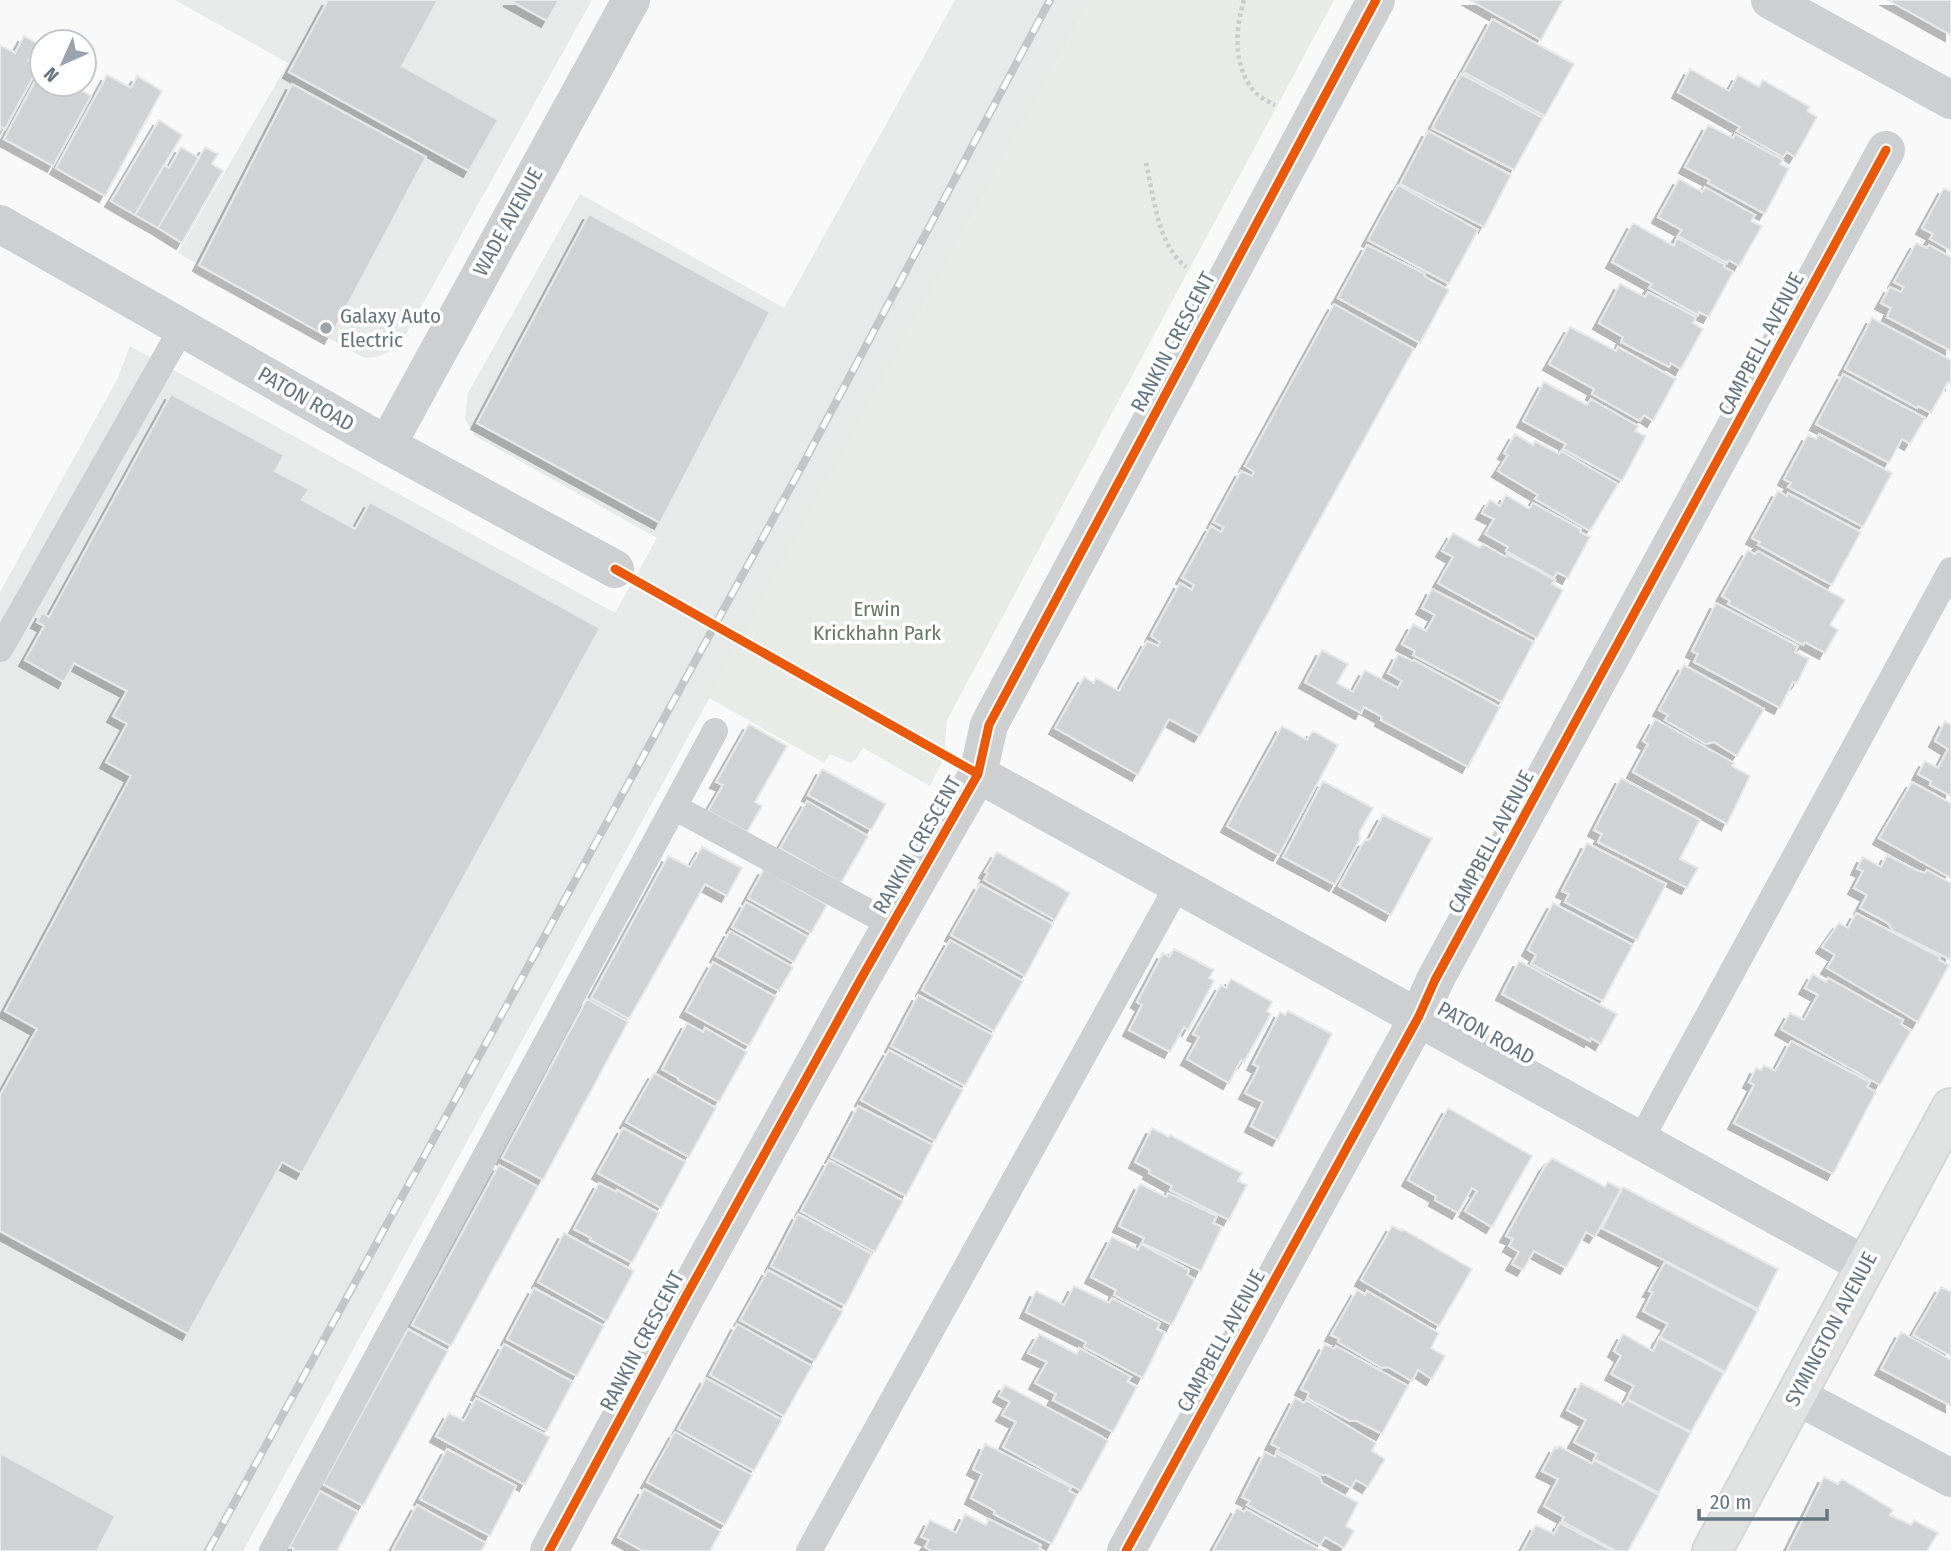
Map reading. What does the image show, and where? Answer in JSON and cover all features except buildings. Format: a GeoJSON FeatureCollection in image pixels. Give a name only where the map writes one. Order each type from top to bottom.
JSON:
{"type":"FeatureCollection","features":[{"type":"Feature","properties":{"kind":"street","name":"WADE AVENUE"},"geometry":{"type":"LineString","coordinates":[[387,445],[631,0]]}},
{"type":"Feature","properties":{"kind":"street","name":"RANKIN CRESCENT"},"geometry":{"type":"LineString","coordinates":[[549,1551],[891,924],[978,774],[989,725],[1376,0]]}},
{"type":"Feature","properties":{"kind":"street"},"geometry":{"type":"LineString","coordinates":[[1770,0],[1951,100]]}},
{"type":"Feature","properties":{"kind":"street","name":"CAMPBELL AVENUE"},"geometry":{"type":"LineString","coordinates":[[1126,1551],[1419,1016],[1442,968],[1886,149]]}},
{"type":"Feature","properties":{"kind":"street","name":"PATON ROAD"},"geometry":{"type":"LineString","coordinates":[[0,223],[387,445],[615,569]]}},
{"type":"Feature","properties":{"kind":"street","name":"PATON ROAD"},"geometry":{"type":"LineString","coordinates":[[978,774],[1865,1265]]}},
{"type":"Feature","properties":{"kind":"street","name":"SYMINGTON AVENUE"},"geometry":{"type":"LineString","coordinates":[[1712,1551],[1951,1108]]}},
{"type":"Feature","properties":{"kind":"street"},"geometry":{"type":"LineString","coordinates":[[1795,1395],[1951,1478]]}},
{"type":"Feature","properties":{"kind":"lane"},"geometry":{"type":"LineString","coordinates":[[0,649],[182,328]]}},
{"type":"Feature","properties":{"kind":"lane"},"geometry":{"type":"LineString","coordinates":[[1640,1139],[1951,570]]}},
{"type":"Feature","properties":{"kind":"lane"},"geometry":{"type":"LineString","coordinates":[[272,1551],[715,731]]}},
{"type":"Feature","properties":{"kind":"lane"},"geometry":{"type":"LineString","coordinates":[[674,807],[891,924]]}},
{"type":"Feature","properties":{"kind":"lane"},"geometry":{"type":"LineString","coordinates":[[809,1551],[1179,883]]}},
{"type":"Feature","properties":{"kind":"path"},"geometry":{"type":"LineString","coordinates":[[1244,0],[1238,24],[1237,47],[1242,70],[1253,91],[1282,109]]}},
{"type":"Feature","properties":{"kind":"path"},"geometry":{"type":"LineString","coordinates":[[1146,163],[1166,239],[1176,259],[1193,274]]}},
{"type":"Feature","properties":{"kind":"shaded area"},"geometry":{"type":"Polygon","coordinates":[[[175,0],[592,0],[402,341],[377,357],[364,358],[178,253],[288,63],[175,0]]]}},
{"type":"Feature","properties":{"kind":"shaded area"},"geometry":{"type":"Polygon","coordinates":[[[955,0],[1091,0],[243,1551],[0,1551],[0,592],[118,378],[130,346],[615,613],[657,538],[475,436],[465,419],[468,393],[580,194],[784,308],[955,0]]]}},
{"type":"Feature","properties":{"kind":"green space","name":"Erwin Krickhahn Park"},"geometry":{"type":"Polygon","coordinates":[[[1091,0],[1334,0],[947,720],[944,758],[930,786],[863,748],[851,763],[830,754],[824,763],[709,698],[1091,0]]]}},
{"type":"Feature","properties":{"kind":"railway"},"geometry":{"type":"LineString","coordinates":[[208,1551],[801,468],[1050,0]]}},
{"type":"Feature","properties":{"kind":"cycle path"},"geometry":{"type":"LineString","coordinates":[[549,1551],[862,977],[978,774],[989,725],[1376,0]]}},
{"type":"Feature","properties":{"kind":"cycle path"},"geometry":{"type":"LineString","coordinates":[[1126,1551],[1419,1016],[1435,980],[1886,150]]}},
{"type":"Feature","properties":{"kind":"cycle path"},"geometry":{"type":"LineString","coordinates":[[615,569],[978,774]]}},
{"type":"Feature","properties":{"kind":"place","name":"Galaxy Auto Electric"},"geometry":{"type":"Point","coordinates":[326,328]}}]}
